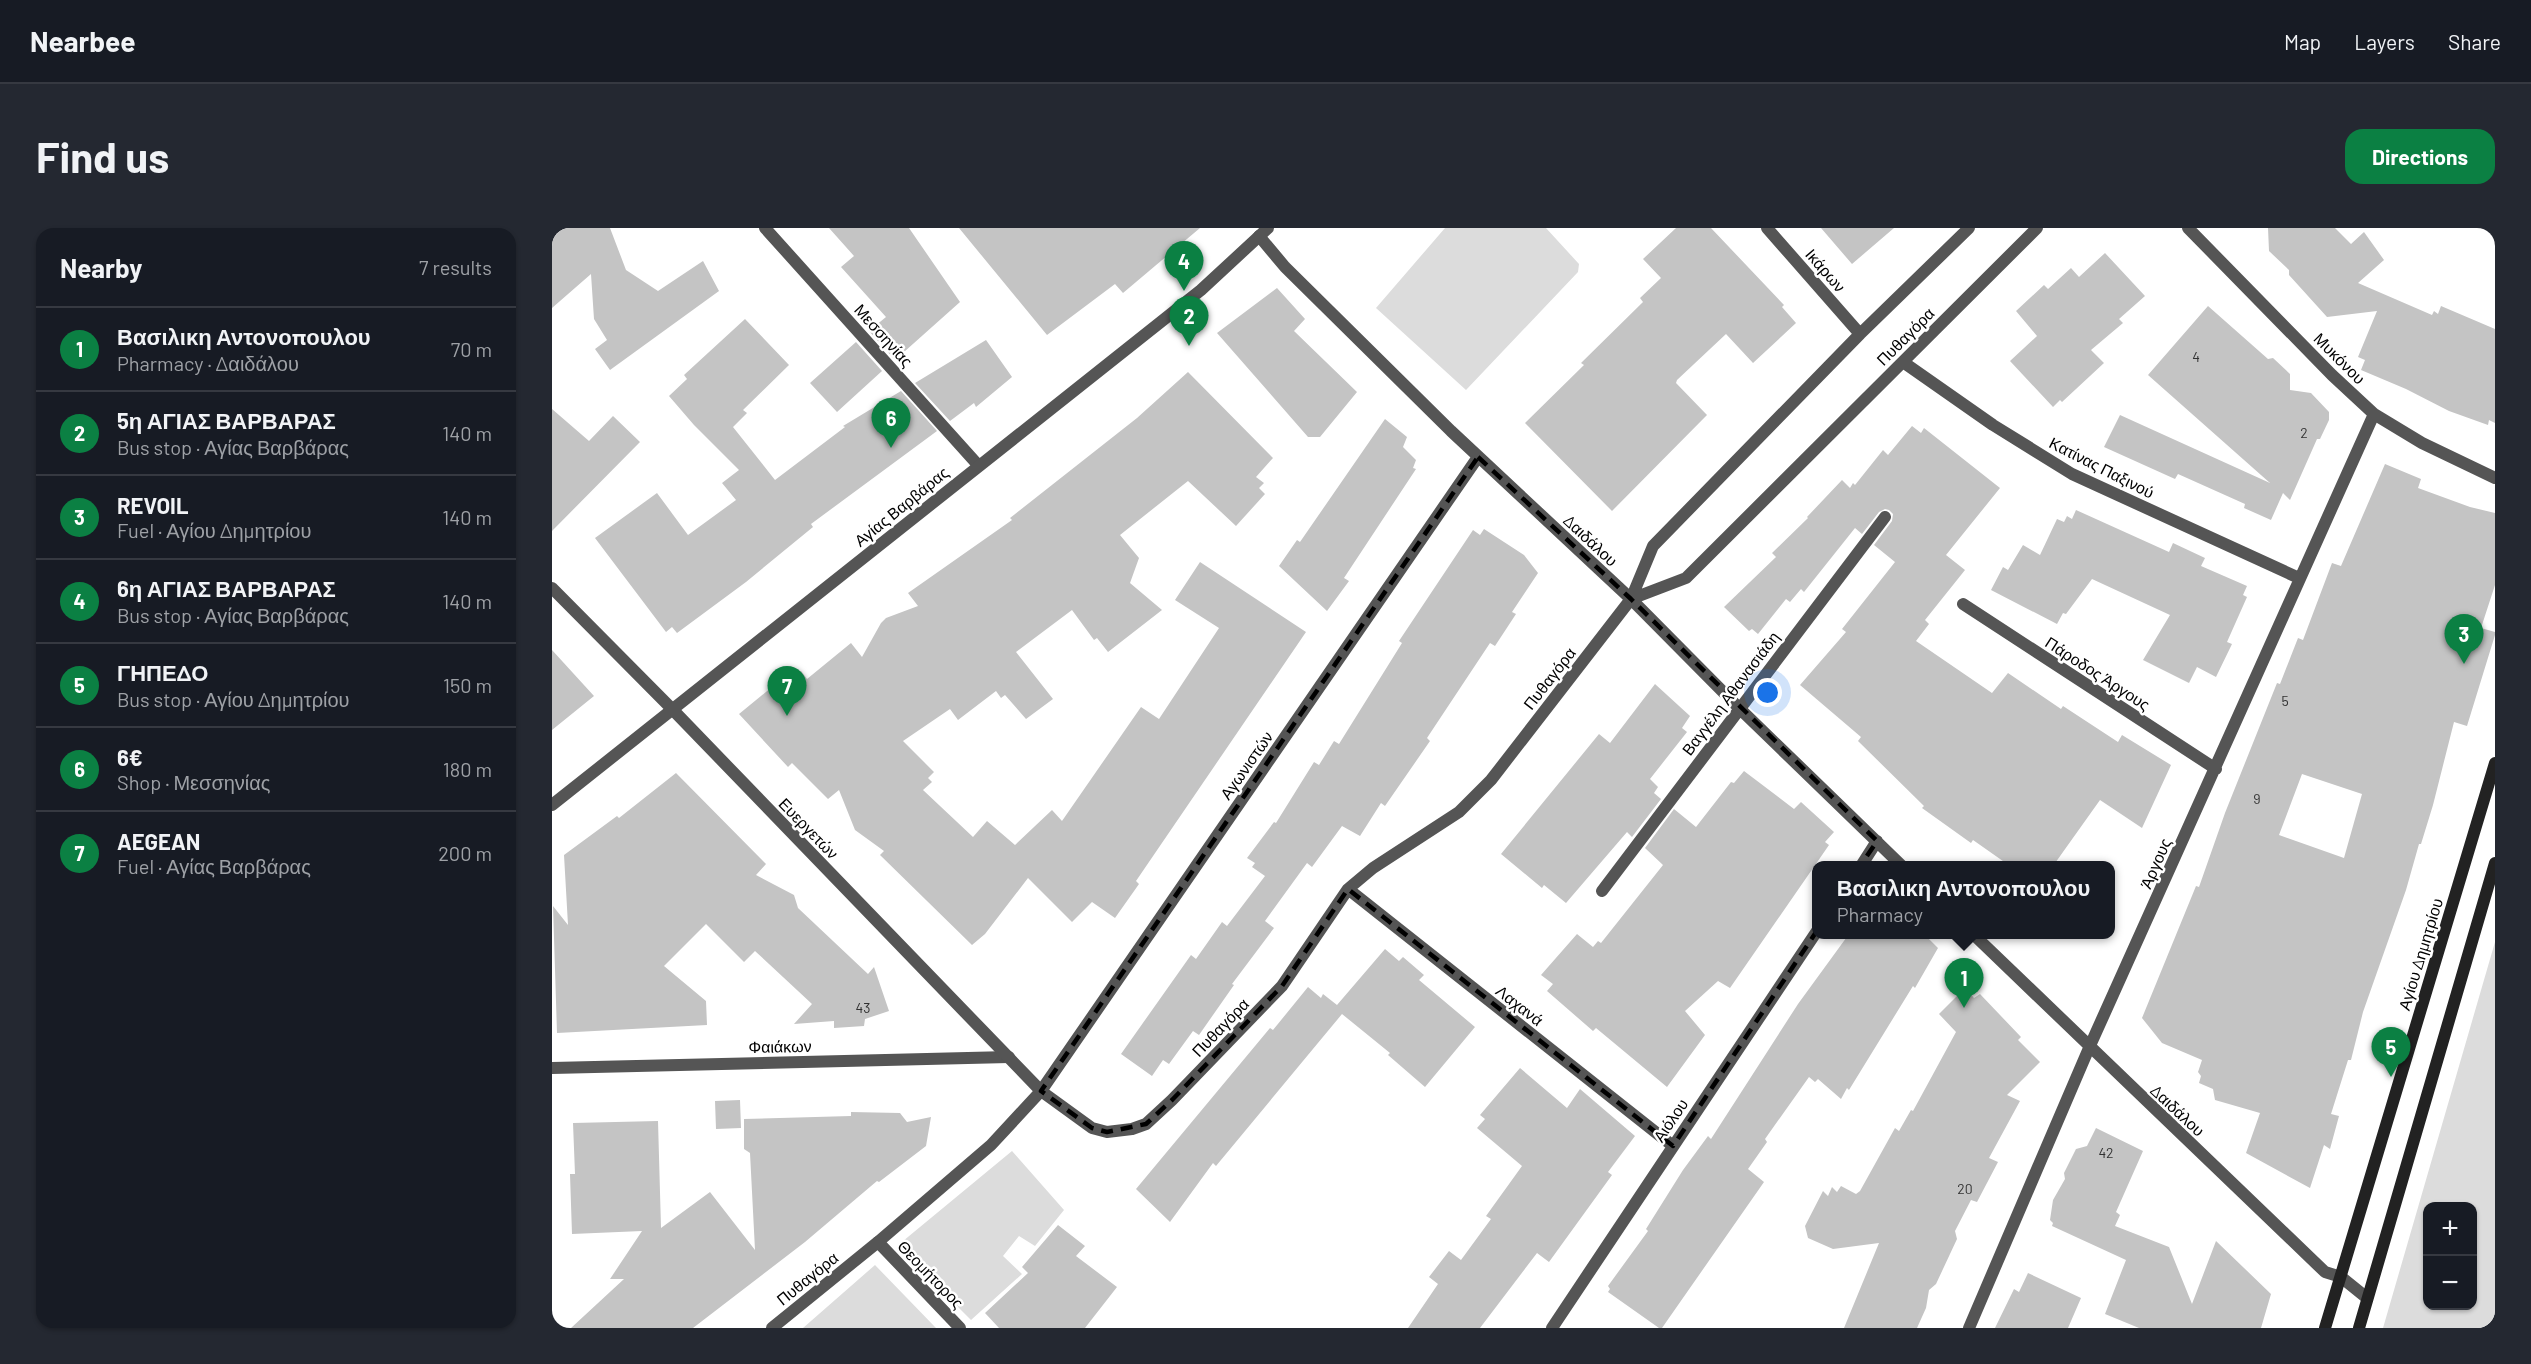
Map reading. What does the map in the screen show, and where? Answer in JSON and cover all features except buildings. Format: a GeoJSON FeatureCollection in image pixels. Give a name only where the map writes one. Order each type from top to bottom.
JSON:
{"type":"FeatureCollection","features":[{"type":"Feature","properties":{"kind":"main road","name":"Αγίου Δημητρίου"},"geometry":{"type":"LineString","coordinates":[[2325,1328],[2495,763]]}},
{"type":"Feature","properties":{"kind":"main road"},"geometry":{"type":"LineString","coordinates":[[2359,1328],[2495,863]]}},
{"type":"Feature","properties":{"kind":"street","name":"Μεσσηνίας"},"geometry":{"type":"LineString","coordinates":[[765,228],[978,465]]}},
{"type":"Feature","properties":{"kind":"street","name":"Ικάρων"},"geometry":{"type":"LineString","coordinates":[[1767,228],[1860,334]]}},
{"type":"Feature","properties":{"kind":"street","name":"Πυθαγόρα"},"geometry":{"type":"LineString","coordinates":[[772,1328],[878,1242],[991,1145],[1041,1091],[1092,1128],[1118,1132],[1146,1124],[1282,986],[1348,889],[1373,868],[1459,812],[1491,780],[1631,599],[1653,546],[1860,334],[1969,228]]}},
{"type":"Feature","properties":{"kind":"street","name":"Πυθαγόρα"},"geometry":{"type":"LineString","coordinates":[[1631,599],[1686,578],[2037,228]]}},
{"type":"Feature","properties":{"kind":"street","name":"Μυκόνου"},"geometry":{"type":"LineString","coordinates":[[2188,228],[2332,375],[2374,414],[2422,443],[2495,477]]}},
{"type":"Feature","properties":{"kind":"street","name":"Αγίας Βαρβάρας"},"geometry":{"type":"LineString","coordinates":[[552,805],[674,711],[978,465],[1201,290],[1264,232]]}},
{"type":"Feature","properties":{"kind":"street","name":"Δαιδάλου"},"geometry":{"type":"LineString","coordinates":[[1264,232],[1285,267],[1478,457],[1631,599],[1739,708],[1897,861]]}},
{"type":"Feature","properties":{"kind":"street","name":"Κατίνας Παξινού"},"geometry":{"type":"LineString","coordinates":[[1903,362],[1992,425],[2072,474],[2299,578]]}},
{"type":"Feature","properties":{"kind":"street","name":"Άργους"},"geometry":{"type":"LineString","coordinates":[[1969,1328],[2089,1048],[2374,414]]}},
{"type":"Feature","properties":{"kind":"street","name":"Αγωνιστών"},"geometry":{"type":"LineString","coordinates":[[1041,1091],[1478,457]]}},
{"type":"Feature","properties":{"kind":"street","name":"Βαγγέλη Αθανασιάδη"},"geometry":{"type":"LineString","coordinates":[[1602,891],[1886,517]]}},
{"type":"Feature","properties":{"kind":"street","name":"Ευεργετών"},"geometry":{"type":"LineString","coordinates":[[552,588],[1041,1091]]}},
{"type":"Feature","properties":{"kind":"street","name":"Πάροδος Άργους"},"geometry":{"type":"LineString","coordinates":[[1963,604],[2216,769]]}},
{"type":"Feature","properties":{"kind":"street"},"geometry":{"type":"LineString","coordinates":[[1864,861],[1877,841]]}},
{"type":"Feature","properties":{"kind":"street","name":"Λαχανά"},"geometry":{"type":"LineString","coordinates":[[1348,889],[1673,1146]]}},
{"type":"Feature","properties":{"kind":"street","name":"Αιόλου"},"geometry":{"type":"LineString","coordinates":[[1552,1328],[1812,938]]}},
{"type":"Feature","properties":{"kind":"street","name":"Δαιδάλου"},"geometry":{"type":"LineString","coordinates":[[1978,939],[2089,1048],[2325,1272],[2341,1277],[2367,1298]]}},
{"type":"Feature","properties":{"kind":"street","name":"Φαιάκων"},"geometry":{"type":"LineString","coordinates":[[552,1068],[1009,1057]]}},
{"type":"Feature","properties":{"kind":"street","name":"Θεομήτορος"},"geometry":{"type":"LineString","coordinates":[[878,1242],[960,1328]]}},
{"type":"Feature","properties":{"kind":"highlighted area"},"geometry":{"type":"Polygon","coordinates":[[[1478,457],[1631,599],[1877,841],[1673,1146],[1348,889],[1282,986],[1172,1100],[1146,1124],[1107,1132],[1092,1128],[1041,1091],[1478,457]]]}},
{"type":"Feature","properties":{"kind":"shaded area"},"geometry":{"type":"Polygon","coordinates":[[[1445,228],[1546,228],[1579,264],[1578,272],[1466,390],[1376,308],[1445,228]]]}},
{"type":"Feature","properties":{"kind":"shaded area"},"geometry":{"type":"Polygon","coordinates":[[[2495,942],[2495,1328],[2383,1328],[2495,942]]]}},
{"type":"Feature","properties":{"kind":"shaded area"},"geometry":{"type":"Polygon","coordinates":[[[1012,1151],[1064,1210],[1035,1246],[1019,1236],[1003,1256],[1022,1274],[971,1320],[897,1246],[1012,1151]]]}},
{"type":"Feature","properties":{"kind":"shaded area"},"geometry":{"type":"Polygon","coordinates":[[[875,1265],[936,1328],[803,1328],[875,1265]]]}},
{"type":"Feature","properties":{"kind":"place","name":"6η ΑΓΙΑΣ ΒΑΡΒΑΡΑΣ"},"geometry":{"type":"Point","coordinates":[1184,291]}},
{"type":"Feature","properties":{"kind":"place","name":"5η ΑΓΙΑΣ ΒΑΡΒΑΡΑΣ"},"geometry":{"type":"Point","coordinates":[1189,346]}},
{"type":"Feature","properties":{"kind":"place","name":"6€"},"geometry":{"type":"Point","coordinates":[891,448]}},
{"type":"Feature","properties":{"kind":"place","name":"REVOIL"},"geometry":{"type":"Point","coordinates":[2464,664]}},
{"type":"Feature","properties":{"kind":"place","name":"AEGEAN"},"geometry":{"type":"Point","coordinates":[787,716]}},
{"type":"Feature","properties":{"kind":"place","name":"Βασιλικη Αντονοπουλου"},"geometry":{"type":"Point","coordinates":[1964,1008]}},
{"type":"Feature","properties":{"kind":"place","name":"ΓΗΠΕΔΟ"},"geometry":{"type":"Point","coordinates":[2391,1077]}}]}
